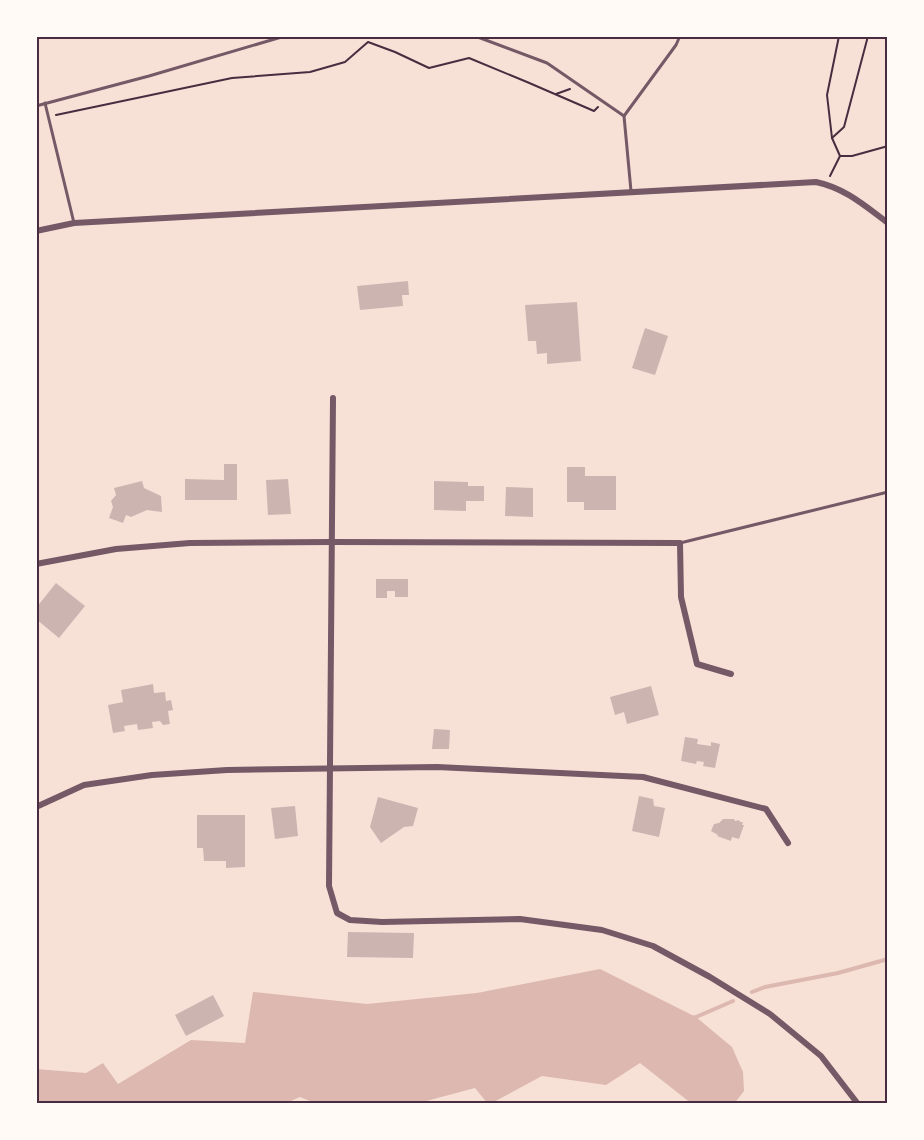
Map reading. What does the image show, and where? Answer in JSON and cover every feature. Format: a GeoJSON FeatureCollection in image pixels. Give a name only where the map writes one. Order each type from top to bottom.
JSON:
{"type":"FeatureCollection","features":[{"type":"Feature","properties":{"kind":"street"},"geometry":{"type":"LineString","coordinates":[[36,231],[74,223],[816,182],[843,190],[888,223]]}},
{"type":"Feature","properties":{"kind":"street"},"geometry":{"type":"LineString","coordinates":[[333,398],[329,886],[337,912],[350,920],[382,922],[520,919],[602,930],[653,946],[771,1014],[821,1056],[858,1104]]}},
{"type":"Feature","properties":{"kind":"street"},"geometry":{"type":"LineString","coordinates":[[36,564],[116,549],[190,543],[680,543],[681,597],[697,664],[731,674]]}},
{"type":"Feature","properties":{"kind":"street"},"geometry":{"type":"LineString","coordinates":[[36,807],[84,785],[152,775],[227,770],[437,767],[643,777],[766,809],[788,843]]}},
{"type":"Feature","properties":{"kind":"lane"},"geometry":{"type":"LineString","coordinates":[[36,106],[285,36]]}},
{"type":"Feature","properties":{"kind":"lane"},"geometry":{"type":"LineString","coordinates":[[475,36],[547,63],[624,116]]}},
{"type":"Feature","properties":{"kind":"lane"},"geometry":{"type":"LineString","coordinates":[[631,192],[624,116],[676,45],[680,36]]}},
{"type":"Feature","properties":{"kind":"lane"},"geometry":{"type":"LineString","coordinates":[[45,103],[74,223]]}},
{"type":"Feature","properties":{"kind":"lane"},"geometry":{"type":"LineString","coordinates":[[680,543],[888,492]]}},
{"type":"Feature","properties":{"kind":"path"},"geometry":{"type":"LineString","coordinates":[[839,36],[827,95],[832,138],[840,156]]}},
{"type":"Feature","properties":{"kind":"path"},"geometry":{"type":"LineString","coordinates":[[832,138],[844,127],[868,36]]}},
{"type":"Feature","properties":{"kind":"path"},"geometry":{"type":"LineString","coordinates":[[49,117],[232,78],[310,72],[345,62],[368,42],[429,68],[469,58],[594,111]]}},
{"type":"Feature","properties":{"kind":"path"},"geometry":{"type":"LineString","coordinates":[[556,94],[579,85]]}},
{"type":"Feature","properties":{"kind":"path"},"geometry":{"type":"LineString","coordinates":[[840,156],[852,156],[888,146]]}},
{"type":"Feature","properties":{"kind":"path"},"geometry":{"type":"LineString","coordinates":[[826,184],[840,156]]}},
{"type":"Feature","properties":{"kind":"shaded area"},"geometry":{"type":"Polygon","coordinates":[[[600,969],[696,1017],[732,1047],[743,1072],[744,1091],[734,1104],[692,1104],[640,1063],[606,1085],[542,1076],[490,1104],[475,1088],[415,1104],[317,1104],[300,1097],[284,1104],[36,1104],[36,1069],[86,1073],[103,1063],[118,1084],[191,1040],[245,1043],[253,992],[367,1004],[477,993],[600,969]]]}},
{"type":"Feature","properties":{"kind":"building"},"geometry":{"type":"Polygon","coordinates":[[[408,281],[409,295],[402,295],[403,306],[360,310],[357,286],[408,281]]]}},
{"type":"Feature","properties":{"kind":"building"},"geometry":{"type":"Polygon","coordinates":[[[577,302],[581,361],[547,364],[547,353],[537,354],[536,341],[528,341],[525,305],[577,302]]]}},
{"type":"Feature","properties":{"kind":"building"},"geometry":{"type":"Polygon","coordinates":[[[645,328],[668,336],[655,375],[632,368],[645,328]]]}},
{"type":"Feature","properties":{"kind":"building"},"geometry":{"type":"Polygon","coordinates":[[[224,464],[237,464],[237,500],[185,500],[185,479],[224,480],[224,464]]]}},
{"type":"Feature","properties":{"kind":"building"},"geometry":{"type":"Polygon","coordinates":[[[567,467],[585,467],[585,476],[616,476],[616,510],[584,510],[584,502],[567,502],[567,467]]]}},
{"type":"Feature","properties":{"kind":"building"},"geometry":{"type":"Polygon","coordinates":[[[288,479],[291,514],[268,515],[266,480],[288,479]]]}},
{"type":"Feature","properties":{"kind":"building"},"geometry":{"type":"Polygon","coordinates":[[[142,481],[144,488],[161,496],[162,512],[147,510],[131,517],[126,515],[123,523],[109,518],[113,507],[111,501],[116,495],[114,488],[142,481]]]}},
{"type":"Feature","properties":{"kind":"building"},"geometry":{"type":"Polygon","coordinates":[[[434,481],[468,482],[468,486],[484,486],[484,501],[466,501],[466,511],[434,510],[434,481]]]}},
{"type":"Feature","properties":{"kind":"building"},"geometry":{"type":"Polygon","coordinates":[[[506,487],[533,488],[533,517],[505,516],[506,487]]]}},
{"type":"Feature","properties":{"kind":"building"},"geometry":{"type":"Polygon","coordinates":[[[376,579],[408,579],[408,597],[395,597],[395,591],[387,591],[387,598],[376,598],[376,579]]]}},
{"type":"Feature","properties":{"kind":"building"},"geometry":{"type":"Polygon","coordinates":[[[56,583],[85,606],[59,638],[36,619],[36,608],[56,583]]]}},
{"type":"Feature","properties":{"kind":"building"},"geometry":{"type":"Polygon","coordinates":[[[153,684],[154,693],[165,692],[166,701],[171,700],[173,710],[168,711],[170,724],[163,725],[160,721],[152,722],[153,728],[138,730],[137,724],[124,726],[125,731],[113,733],[108,705],[123,702],[121,690],[153,684]]]}},
{"type":"Feature","properties":{"kind":"building"},"geometry":{"type":"Polygon","coordinates":[[[651,686],[659,715],[627,724],[624,712],[615,715],[610,697],[651,686]]]}},
{"type":"Feature","properties":{"kind":"building"},"geometry":{"type":"Polygon","coordinates":[[[434,729],[450,730],[449,749],[432,749],[434,729]]]}},
{"type":"Feature","properties":{"kind":"building"},"geometry":{"type":"Polygon","coordinates":[[[685,737],[698,739],[697,744],[711,746],[711,742],[720,744],[715,768],[703,766],[704,762],[697,761],[696,764],[681,761],[685,737]]]}},
{"type":"Feature","properties":{"kind":"building"},"geometry":{"type":"Polygon","coordinates":[[[639,796],[653,799],[654,806],[665,808],[659,837],[632,831],[639,796]]]}},
{"type":"Feature","properties":{"kind":"building"},"geometry":{"type":"Polygon","coordinates":[[[378,797],[418,808],[413,826],[404,827],[381,843],[370,827],[378,797]]]}},
{"type":"Feature","properties":{"kind":"building"},"geometry":{"type":"Polygon","coordinates":[[[295,806],[298,836],[275,839],[271,808],[295,806]]]}},
{"type":"Feature","properties":{"kind":"building"},"geometry":{"type":"Polygon","coordinates":[[[197,815],[245,815],[245,867],[226,868],[226,861],[204,861],[203,848],[197,848],[197,815]]]}},
{"type":"Feature","properties":{"kind":"building"},"geometry":{"type":"Polygon","coordinates":[[[723,819],[743,822],[739,839],[732,837],[731,841],[711,831],[714,824],[723,819]]]}},
{"type":"Feature","properties":{"kind":"building"},"geometry":{"type":"Polygon","coordinates":[[[348,932],[414,933],[413,958],[347,957],[348,932]]]}},
{"type":"Feature","properties":{"kind":"building"},"geometry":{"type":"Polygon","coordinates":[[[213,995],[224,1016],[186,1036],[175,1015],[213,995]]]}},
{"type":"Feature","properties":{"kind":"waterway"},"geometry":{"type":"LineString","coordinates":[[752,992],[765,987],[838,973],[888,959]]}},
{"type":"Feature","properties":{"kind":"waterway"},"geometry":{"type":"LineString","coordinates":[[692,1018],[733,1001]]}}]}
